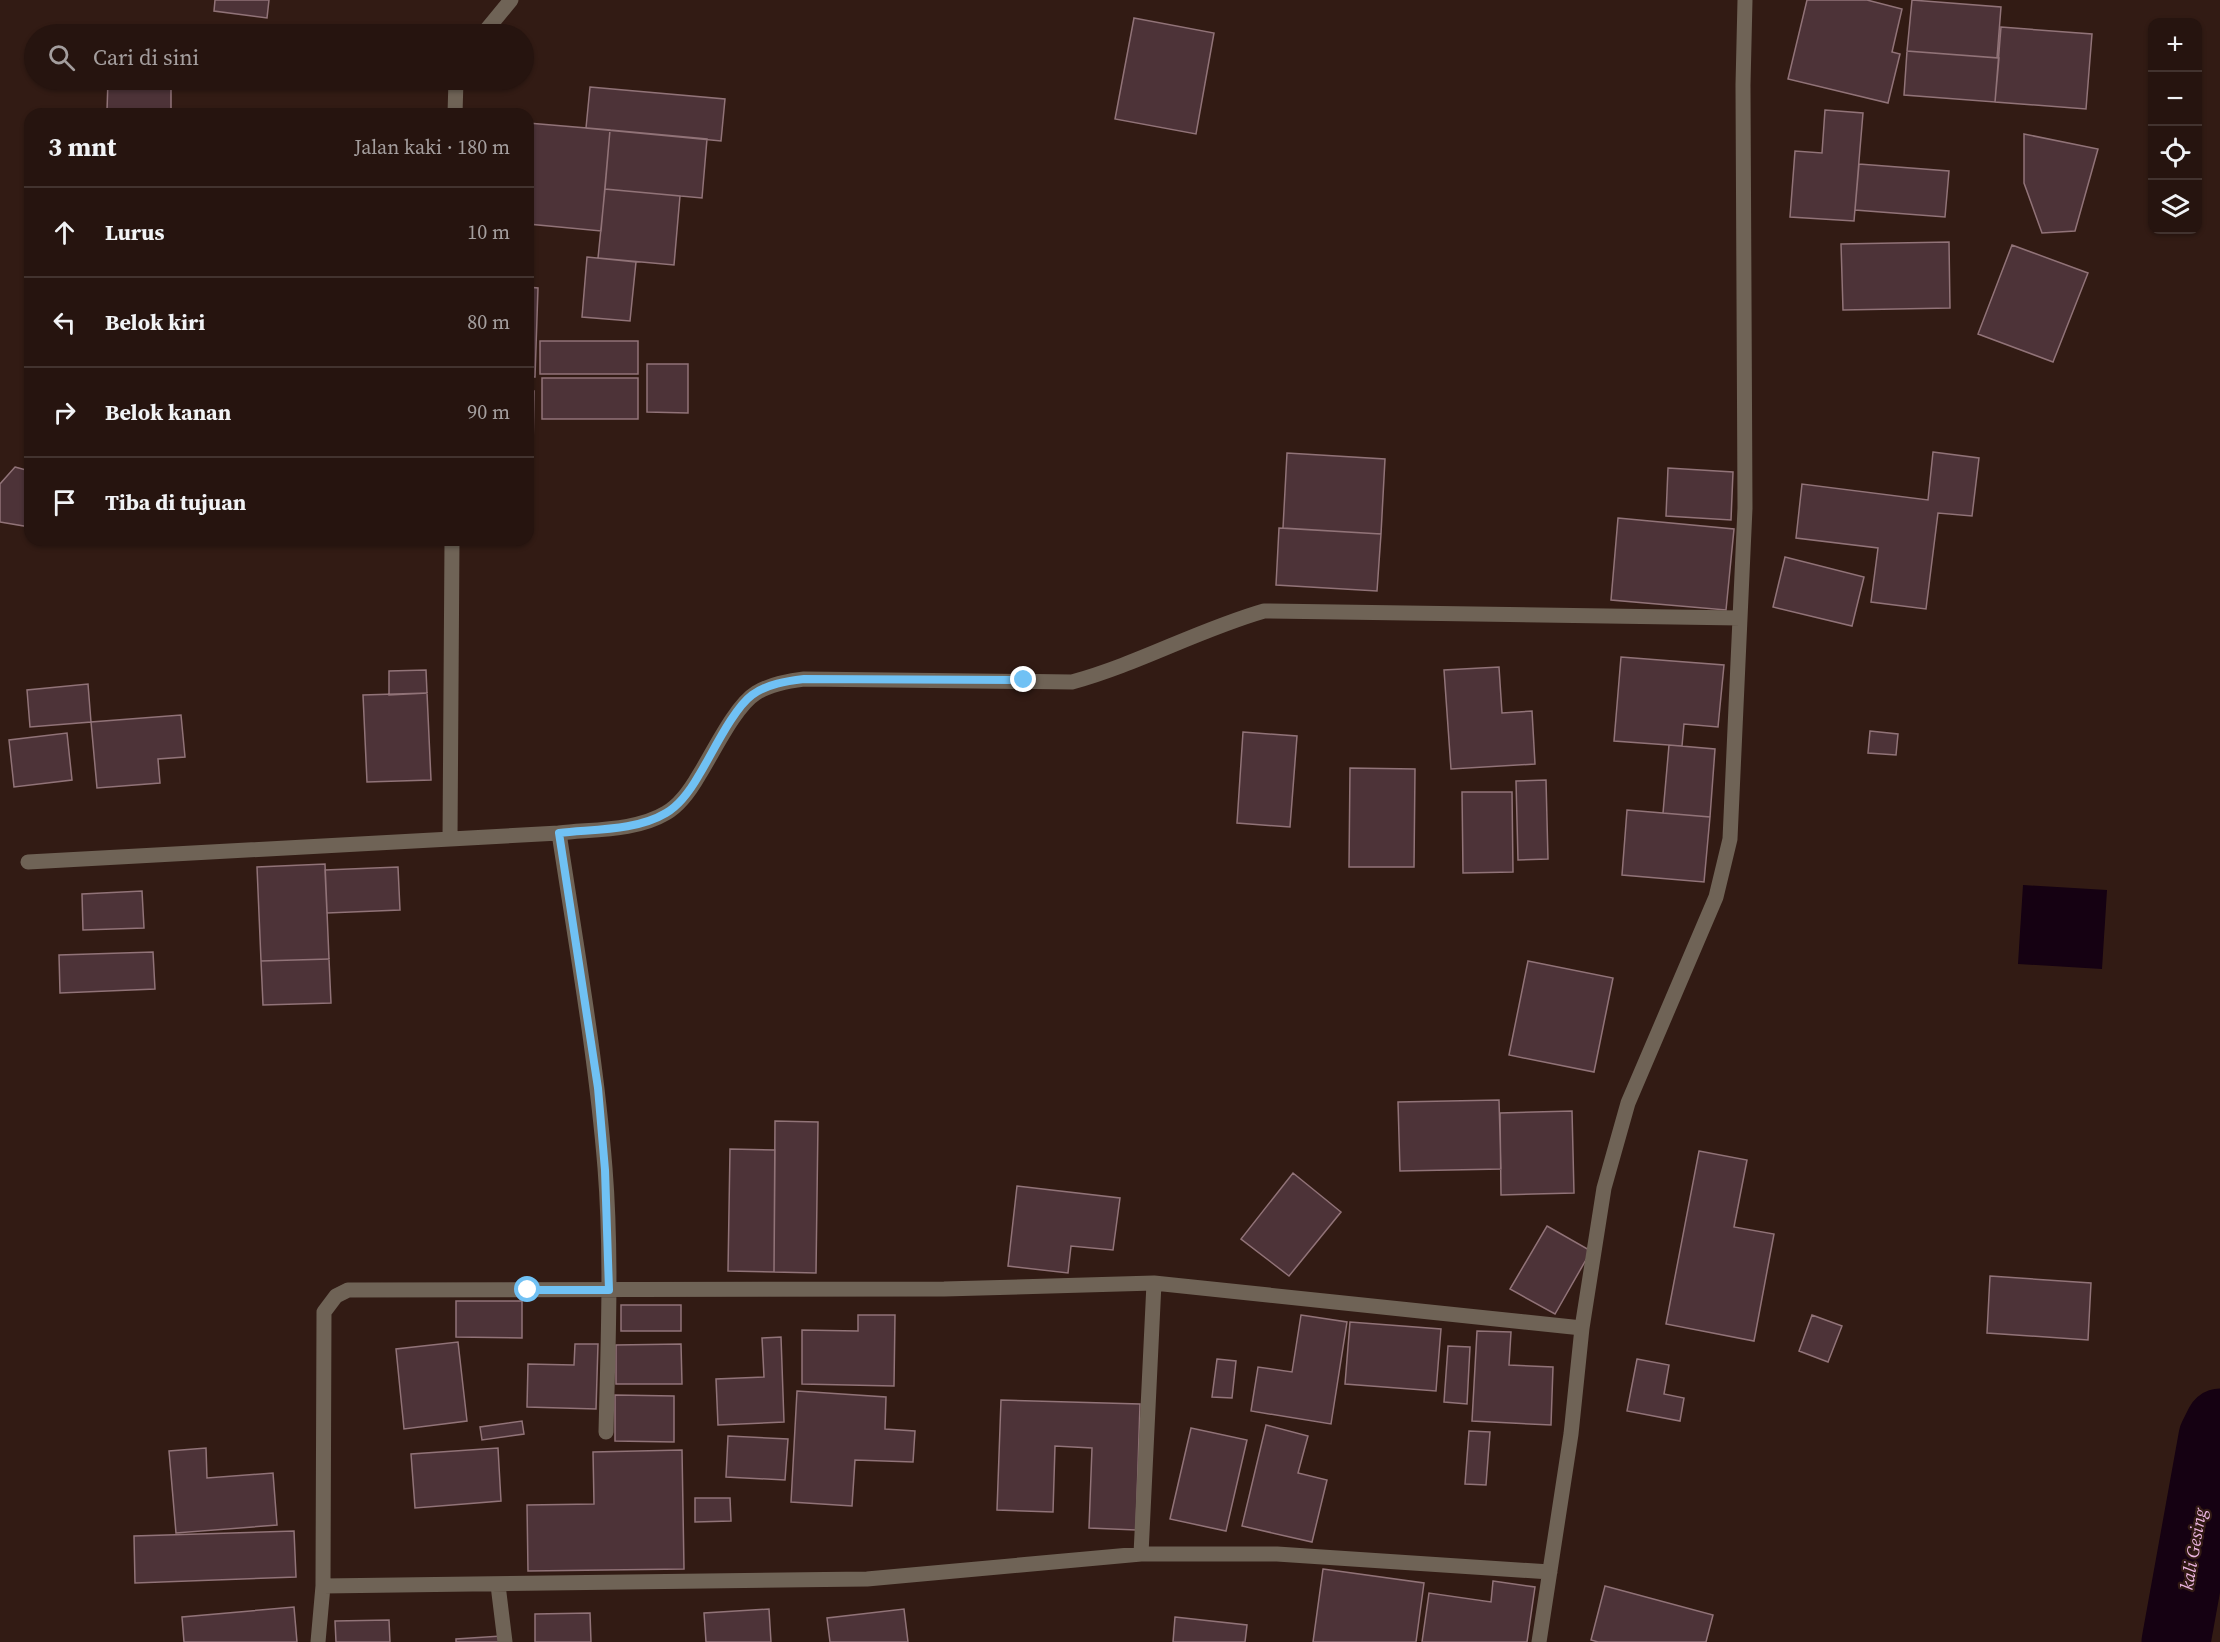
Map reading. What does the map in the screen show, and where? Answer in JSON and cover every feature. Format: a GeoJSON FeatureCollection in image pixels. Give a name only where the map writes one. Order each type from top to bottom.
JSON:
{"type":"FeatureCollection","features":[{"type":"Feature","properties":{"kind":"street"},"geometry":{"type":"LineString","coordinates":[[491,24],[511,0]]}},
{"type":"Feature","properties":{"kind":"street"},"geometry":{"type":"LineString","coordinates":[[1539,1642],[1570,1434],[1582,1328],[1604,1188],[1628,1103],[1716,897],[1730,839],[1745,508],[1743,85],[1745,0]]}},
{"type":"Feature","properties":{"kind":"street"},"geometry":{"type":"LineString","coordinates":[[455,108],[456,90]]}},
{"type":"Feature","properties":{"kind":"street"},"geometry":{"type":"LineString","coordinates":[[450,839],[452,546]]}},
{"type":"Feature","properties":{"kind":"street"},"geometry":{"type":"LineString","coordinates":[[28,862],[559,833],[633,825],[669,812],[691,789],[742,705],[758,691],[791,681],[1024,680],[1072,682],[1106,672],[1198,633],[1264,611],[1740,618]]}},
{"type":"Feature","properties":{"kind":"street"},"geometry":{"type":"LineString","coordinates":[[559,833],[598,1088],[605,1170],[609,1290],[606,1432]]}},
{"type":"Feature","properties":{"kind":"street"},"geometry":{"type":"LineString","coordinates":[[318,1642],[323,1586],[324,1312],[330,1303],[348,1290],[945,1289],[1154,1283],[1582,1328]]}},
{"type":"Feature","properties":{"kind":"street"},"geometry":{"type":"LineString","coordinates":[[1142,1554],[1154,1283]]}},
{"type":"Feature","properties":{"kind":"street"},"geometry":{"type":"LineString","coordinates":[[323,1586],[867,1579],[1142,1554],[1277,1554],[1550,1572]]}},
{"type":"Feature","properties":{"kind":"street"},"geometry":{"type":"LineString","coordinates":[[498,1585],[506,1642]]}},
{"type":"Feature","properties":{"kind":"shaded area"},"geometry":{"type":"Polygon","coordinates":[[[2023,885],[2107,890],[2102,969],[2018,964],[2023,885]]]}},
{"type":"Feature","properties":{"kind":"building"},"geometry":{"type":"Polygon","coordinates":[[[215,0],[269,0],[267,18],[214,11],[215,0]]]}},
{"type":"Feature","properties":{"kind":"building"},"geometry":{"type":"Polygon","coordinates":[[[1807,0],[1867,0],[1902,9],[1892,52],[1900,54],[1888,103],[1788,79],[1807,0]]]}},
{"type":"Feature","properties":{"kind":"building"},"geometry":{"type":"Polygon","coordinates":[[[1912,0],[2001,7],[1997,58],[1907,51],[1912,0]]]}},
{"type":"Feature","properties":{"kind":"building"},"geometry":{"type":"Polygon","coordinates":[[[1134,18],[1214,33],[1196,134],[1115,119],[1134,18]]]}},
{"type":"Feature","properties":{"kind":"building"},"geometry":{"type":"Polygon","coordinates":[[[2001,27],[2092,34],[2086,109],[1995,102],[2001,27]]]}},
{"type":"Feature","properties":{"kind":"building"},"geometry":{"type":"Polygon","coordinates":[[[1907,51],[1999,58],[1995,102],[1904,95],[1907,51]]]}},
{"type":"Feature","properties":{"kind":"building"},"geometry":{"type":"Polygon","coordinates":[[[590,87],[725,99],[721,141],[586,128],[590,87]]]}},
{"type":"Feature","properties":{"kind":"building"},"geometry":{"type":"Polygon","coordinates":[[[108,90],[171,90],[171,108],[107,108],[108,90]]]}},
{"type":"Feature","properties":{"kind":"building"},"geometry":{"type":"Polygon","coordinates":[[[1825,110],[1863,113],[1854,221],[1790,217],[1795,151],[1822,153],[1825,110]]]}},
{"type":"Feature","properties":{"kind":"building"},"geometry":{"type":"Polygon","coordinates":[[[534,124],[610,130],[601,231],[534,225],[534,124]]]}},
{"type":"Feature","properties":{"kind":"building"},"geometry":{"type":"Polygon","coordinates":[[[610,130],[707,139],[702,198],[605,189],[610,130]]]}},
{"type":"Feature","properties":{"kind":"building"},"geometry":{"type":"Polygon","coordinates":[[[2024,134],[2098,149],[2075,231],[2042,233],[2024,183],[2024,134]]]}},
{"type":"Feature","properties":{"kind":"building"},"geometry":{"type":"Polygon","coordinates":[[[1859,164],[1949,171],[1945,217],[1855,210],[1859,164]]]}},
{"type":"Feature","properties":{"kind":"building"},"geometry":{"type":"Polygon","coordinates":[[[605,189],[680,196],[674,265],[598,258],[605,189]]]}},
{"type":"Feature","properties":{"kind":"building"},"geometry":{"type":"Polygon","coordinates":[[[1949,242],[1950,308],[1843,310],[1841,244],[1949,242]]]}},
{"type":"Feature","properties":{"kind":"building"},"geometry":{"type":"Polygon","coordinates":[[[2012,245],[2088,273],[2053,362],[1978,334],[2012,245]]]}},
{"type":"Feature","properties":{"kind":"building"},"geometry":{"type":"Polygon","coordinates":[[[587,257],[636,262],[630,321],[582,317],[587,257]]]}},
{"type":"Feature","properties":{"kind":"building"},"geometry":{"type":"Polygon","coordinates":[[[534,288],[538,288],[534,377],[534,288]]]}},
{"type":"Feature","properties":{"kind":"building"},"geometry":{"type":"Polygon","coordinates":[[[540,341],[638,341],[638,374],[540,374],[540,341]]]}},
{"type":"Feature","properties":{"kind":"building"},"geometry":{"type":"Polygon","coordinates":[[[647,364],[688,364],[688,413],[647,412],[647,364]]]}},
{"type":"Feature","properties":{"kind":"building"},"geometry":{"type":"Polygon","coordinates":[[[542,378],[638,378],[638,419],[542,419],[542,378]]]}},
{"type":"Feature","properties":{"kind":"building"},"geometry":{"type":"Polygon","coordinates":[[[1933,452],[1979,458],[1972,516],[1938,513],[1926,609],[1871,602],[1878,548],[1796,538],[1802,484],[1928,500],[1933,452]]]}},
{"type":"Feature","properties":{"kind":"building"},"geometry":{"type":"Polygon","coordinates":[[[1287,453],[1385,459],[1381,534],[1283,528],[1287,453]]]}},
{"type":"Feature","properties":{"kind":"building"},"geometry":{"type":"Polygon","coordinates":[[[15,467],[24,469],[24,526],[0,522],[0,484],[15,467]]]}},
{"type":"Feature","properties":{"kind":"building"},"geometry":{"type":"Polygon","coordinates":[[[1668,468],[1733,472],[1731,520],[1666,516],[1668,468]]]}},
{"type":"Feature","properties":{"kind":"building"},"geometry":{"type":"Polygon","coordinates":[[[1618,518],[1734,529],[1726,610],[1611,600],[1618,518]]]}},
{"type":"Feature","properties":{"kind":"building"},"geometry":{"type":"Polygon","coordinates":[[[1279,528],[1381,534],[1377,591],[1276,585],[1279,528]]]}},
{"type":"Feature","properties":{"kind":"building"},"geometry":{"type":"Polygon","coordinates":[[[1785,557],[1864,577],[1852,626],[1773,607],[1785,557]]]}},
{"type":"Feature","properties":{"kind":"building"},"geometry":{"type":"Polygon","coordinates":[[[1621,657],[1724,665],[1718,727],[1684,724],[1682,746],[1614,741],[1621,657]]]}},
{"type":"Feature","properties":{"kind":"building"},"geometry":{"type":"Polygon","coordinates":[[[1499,667],[1502,713],[1532,711],[1535,764],[1451,769],[1444,670],[1499,667]]]}},
{"type":"Feature","properties":{"kind":"building"},"geometry":{"type":"Polygon","coordinates":[[[426,670],[427,693],[389,695],[389,671],[426,670]]]}},
{"type":"Feature","properties":{"kind":"building"},"geometry":{"type":"Polygon","coordinates":[[[88,684],[91,722],[30,727],[27,690],[88,684]]]}},
{"type":"Feature","properties":{"kind":"building"},"geometry":{"type":"Polygon","coordinates":[[[427,693],[431,780],[367,782],[363,695],[427,693]]]}},
{"type":"Feature","properties":{"kind":"building"},"geometry":{"type":"Polygon","coordinates":[[[181,715],[185,757],[158,759],[160,783],[97,788],[91,722],[181,715]]]}},
{"type":"Feature","properties":{"kind":"building"},"geometry":{"type":"Polygon","coordinates":[[[1870,731],[1898,734],[1896,755],[1868,753],[1870,731]]]}},
{"type":"Feature","properties":{"kind":"building"},"geometry":{"type":"Polygon","coordinates":[[[1243,732],[1297,736],[1290,827],[1237,823],[1243,732]]]}},
{"type":"Feature","properties":{"kind":"building"},"geometry":{"type":"Polygon","coordinates":[[[67,733],[72,780],[14,787],[9,740],[67,733]]]}},
{"type":"Feature","properties":{"kind":"building"},"geometry":{"type":"Polygon","coordinates":[[[1669,745],[1715,749],[1710,817],[1663,813],[1669,745]]]}},
{"type":"Feature","properties":{"kind":"building"},"geometry":{"type":"Polygon","coordinates":[[[1350,768],[1415,769],[1414,867],[1349,867],[1350,768]]]}},
{"type":"Feature","properties":{"kind":"building"},"geometry":{"type":"Polygon","coordinates":[[[1546,780],[1548,859],[1518,860],[1516,781],[1546,780]]]}},
{"type":"Feature","properties":{"kind":"building"},"geometry":{"type":"Polygon","coordinates":[[[1462,792],[1512,792],[1513,872],[1463,873],[1462,792]]]}},
{"type":"Feature","properties":{"kind":"building"},"geometry":{"type":"Polygon","coordinates":[[[1627,810],[1710,817],[1704,882],[1622,875],[1627,810]]]}},
{"type":"Feature","properties":{"kind":"building"},"geometry":{"type":"Polygon","coordinates":[[[325,864],[329,959],[261,961],[257,867],[325,864]]]}},
{"type":"Feature","properties":{"kind":"building"},"geometry":{"type":"Polygon","coordinates":[[[398,867],[400,910],[327,913],[325,870],[398,867]]]}},
{"type":"Feature","properties":{"kind":"building"},"geometry":{"type":"Polygon","coordinates":[[[142,891],[144,928],[83,930],[82,894],[142,891]]]}},
{"type":"Feature","properties":{"kind":"building"},"geometry":{"type":"Polygon","coordinates":[[[153,952],[155,989],[60,993],[59,955],[153,952]]]}},
{"type":"Feature","properties":{"kind":"building"},"geometry":{"type":"Polygon","coordinates":[[[329,959],[331,1003],[263,1005],[261,961],[329,959]]]}},
{"type":"Feature","properties":{"kind":"building"},"geometry":{"type":"Polygon","coordinates":[[[1528,961],[1613,978],[1594,1072],[1509,1055],[1528,961]]]}},
{"type":"Feature","properties":{"kind":"building"},"geometry":{"type":"Polygon","coordinates":[[[1499,1100],[1501,1169],[1400,1171],[1398,1102],[1499,1100]]]}},
{"type":"Feature","properties":{"kind":"building"},"geometry":{"type":"Polygon","coordinates":[[[1572,1111],[1574,1193],[1501,1195],[1500,1113],[1572,1111]]]}},
{"type":"Feature","properties":{"kind":"building"},"geometry":{"type":"Polygon","coordinates":[[[775,1121],[818,1122],[816,1273],[774,1272],[775,1121]]]}},
{"type":"Feature","properties":{"kind":"building"},"geometry":{"type":"Polygon","coordinates":[[[730,1149],[775,1150],[774,1272],[728,1271],[730,1149]]]}},
{"type":"Feature","properties":{"kind":"building"},"geometry":{"type":"Polygon","coordinates":[[[1699,1151],[1747,1160],[1734,1227],[1774,1234],[1754,1341],[1666,1324],[1699,1151]]]}},
{"type":"Feature","properties":{"kind":"building"},"geometry":{"type":"Polygon","coordinates":[[[1293,1173],[1341,1212],[1289,1276],[1241,1239],[1293,1173]]]}},
{"type":"Feature","properties":{"kind":"building"},"geometry":{"type":"Polygon","coordinates":[[[1017,1186],[1120,1198],[1113,1250],[1071,1246],[1068,1273],[1008,1266],[1017,1186]]]}},
{"type":"Feature","properties":{"kind":"building"},"geometry":{"type":"Polygon","coordinates":[[[1547,1226],[1591,1251],[1555,1314],[1510,1289],[1547,1226]]]}},
{"type":"Feature","properties":{"kind":"building"},"geometry":{"type":"Polygon","coordinates":[[[1990,1276],[2091,1283],[2088,1340],[1987,1333],[1990,1276]]]}},
{"type":"Feature","properties":{"kind":"building"},"geometry":{"type":"Polygon","coordinates":[[[456,1301],[522,1301],[522,1338],[456,1337],[456,1301]]]}},
{"type":"Feature","properties":{"kind":"building"},"geometry":{"type":"Polygon","coordinates":[[[621,1305],[681,1305],[681,1331],[621,1331],[621,1305]]]}},
{"type":"Feature","properties":{"kind":"building"},"geometry":{"type":"Polygon","coordinates":[[[858,1315],[895,1315],[894,1386],[802,1384],[802,1330],[858,1331],[858,1315]]]}},
{"type":"Feature","properties":{"kind":"building"},"geometry":{"type":"Polygon","coordinates":[[[1301,1315],[1347,1322],[1331,1424],[1251,1411],[1258,1367],[1292,1372],[1301,1315]]]}},
{"type":"Feature","properties":{"kind":"building"},"geometry":{"type":"Polygon","coordinates":[[[1812,1315],[1842,1326],[1828,1362],[1799,1351],[1812,1315]]]}},
{"type":"Feature","properties":{"kind":"building"},"geometry":{"type":"Polygon","coordinates":[[[1350,1322],[1441,1329],[1436,1391],[1345,1384],[1350,1322]]]}},
{"type":"Feature","properties":{"kind":"building"},"geometry":{"type":"Polygon","coordinates":[[[1477,1331],[1511,1332],[1509,1365],[1553,1367],[1551,1425],[1472,1421],[1477,1331]]]}},
{"type":"Feature","properties":{"kind":"building"},"geometry":{"type":"Polygon","coordinates":[[[781,1337],[784,1422],[718,1425],[716,1379],[764,1377],[762,1338],[781,1337]]]}},
{"type":"Feature","properties":{"kind":"building"},"geometry":{"type":"Polygon","coordinates":[[[458,1342],[467,1421],[404,1429],[396,1349],[458,1342]]]}},
{"type":"Feature","properties":{"kind":"building"},"geometry":{"type":"Polygon","coordinates":[[[575,1344],[598,1344],[596,1409],[527,1407],[528,1364],[574,1365],[575,1344]]]}},
{"type":"Feature","properties":{"kind":"building"},"geometry":{"type":"Polygon","coordinates":[[[681,1344],[682,1384],[616,1384],[616,1345],[681,1344]]]}},
{"type":"Feature","properties":{"kind":"building"},"geometry":{"type":"Polygon","coordinates":[[[1448,1346],[1470,1347],[1467,1404],[1444,1402],[1448,1346]]]}},
{"type":"Feature","properties":{"kind":"building"},"geometry":{"type":"Polygon","coordinates":[[[1217,1359],[1236,1361],[1232,1398],[1212,1397],[1217,1359]]]}},
{"type":"Feature","properties":{"kind":"building"},"geometry":{"type":"Polygon","coordinates":[[[1637,1359],[1669,1365],[1664,1394],[1684,1398],[1680,1421],[1627,1411],[1637,1359]]]}},
{"type":"Feature","properties":{"kind":"building"},"geometry":{"type":"Polygon","coordinates":[[[797,1391],[886,1397],[885,1429],[915,1431],[913,1462],[855,1460],[852,1506],[791,1502],[797,1391]]]}},
{"type":"Feature","properties":{"kind":"building"},"geometry":{"type":"Polygon","coordinates":[[[615,1395],[674,1396],[674,1442],[615,1441],[615,1395]]]}},
{"type":"Feature","properties":{"kind":"building"},"geometry":{"type":"Polygon","coordinates":[[[1001,1400],[1140,1404],[1136,1530],[1089,1528],[1092,1448],[1055,1446],[1053,1512],[997,1510],[1001,1400]]]}},
{"type":"Feature","properties":{"kind":"building"},"geometry":{"type":"Polygon","coordinates":[[[522,1421],[524,1434],[482,1440],[480,1427],[522,1421]]]}},
{"type":"Feature","properties":{"kind":"building"},"geometry":{"type":"Polygon","coordinates":[[[1266,1425],[1308,1436],[1298,1473],[1327,1480],[1312,1542],[1242,1526],[1266,1425]]]}},
{"type":"Feature","properties":{"kind":"building"},"geometry":{"type":"Polygon","coordinates":[[[1191,1428],[1247,1440],[1226,1531],[1170,1519],[1191,1428]]]}},
{"type":"Feature","properties":{"kind":"building"},"geometry":{"type":"Polygon","coordinates":[[[1469,1431],[1490,1432],[1486,1485],[1465,1484],[1469,1431]]]}},
{"type":"Feature","properties":{"kind":"building"},"geometry":{"type":"Polygon","coordinates":[[[728,1436],[788,1439],[785,1480],[726,1477],[728,1436]]]}},
{"type":"Feature","properties":{"kind":"building"},"geometry":{"type":"Polygon","coordinates":[[[206,1448],[207,1478],[273,1473],[277,1525],[176,1533],[169,1451],[206,1448]]]}},
{"type":"Feature","properties":{"kind":"building"},"geometry":{"type":"Polygon","coordinates":[[[498,1448],[501,1501],[415,1508],[411,1454],[498,1448]]]}},
{"type":"Feature","properties":{"kind":"building"},"geometry":{"type":"Polygon","coordinates":[[[682,1450],[684,1569],[528,1571],[527,1505],[594,1504],[593,1452],[682,1450]]]}},
{"type":"Feature","properties":{"kind":"building"},"geometry":{"type":"Polygon","coordinates":[[[695,1498],[730,1498],[731,1521],[695,1522],[695,1498]]]}},
{"type":"Feature","properties":{"kind":"building"},"geometry":{"type":"Polygon","coordinates":[[[294,1531],[296,1577],[135,1583],[134,1536],[294,1531]]]}},
{"type":"Feature","properties":{"kind":"building"},"geometry":{"type":"Polygon","coordinates":[[[1323,1569],[1424,1583],[1416,1642],[1313,1642],[1323,1569]]]}},
{"type":"Feature","properties":{"kind":"building"},"geometry":{"type":"Polygon","coordinates":[[[1493,1581],[1535,1587],[1527,1642],[1422,1642],[1429,1593],[1491,1602],[1493,1581]]]}},
{"type":"Feature","properties":{"kind":"building"},"geometry":{"type":"Polygon","coordinates":[[[1605,1586],[1713,1615],[1706,1642],[1598,1642],[1591,1640],[1605,1586]]]}},
{"type":"Feature","properties":{"kind":"building"},"geometry":{"type":"Polygon","coordinates":[[[294,1607],[297,1642],[184,1642],[182,1617],[294,1607]]]}},
{"type":"Feature","properties":{"kind":"building"},"geometry":{"type":"Polygon","coordinates":[[[769,1609],[771,1642],[706,1642],[704,1613],[769,1609]]]}},
{"type":"Feature","properties":{"kind":"building"},"geometry":{"type":"Polygon","coordinates":[[[904,1609],[908,1642],[830,1642],[827,1618],[904,1609]]]}},
{"type":"Feature","properties":{"kind":"building"},"geometry":{"type":"Polygon","coordinates":[[[590,1613],[591,1642],[535,1642],[535,1614],[590,1613]]]}},
{"type":"Feature","properties":{"kind":"building"},"geometry":{"type":"Polygon","coordinates":[[[1175,1617],[1247,1625],[1245,1642],[1173,1642],[1175,1617]]]}},
{"type":"Feature","properties":{"kind":"building"},"geometry":{"type":"Polygon","coordinates":[[[389,1620],[390,1642],[336,1642],[335,1621],[389,1620]]]}},
{"type":"Feature","properties":{"kind":"building"},"geometry":{"type":"Polygon","coordinates":[[[501,1636],[502,1642],[456,1642],[456,1639],[501,1636]]]}},
{"type":"Feature","properties":{"kind":"waterway","name":"kali Gesing"},"geometry":{"type":"LineString","coordinates":[[2176,1642],[2213,1437],[2220,1423]]}},
{"type":"Feature","properties":{"kind":"route"},"geometry":{"type":"LineString","coordinates":[[528,1290],[609,1290],[605,1170],[598,1088],[559,833],[633,825],[669,812],[691,789],[742,705],[758,691],[776,684],[804,679],[1024,680]]}}]}
